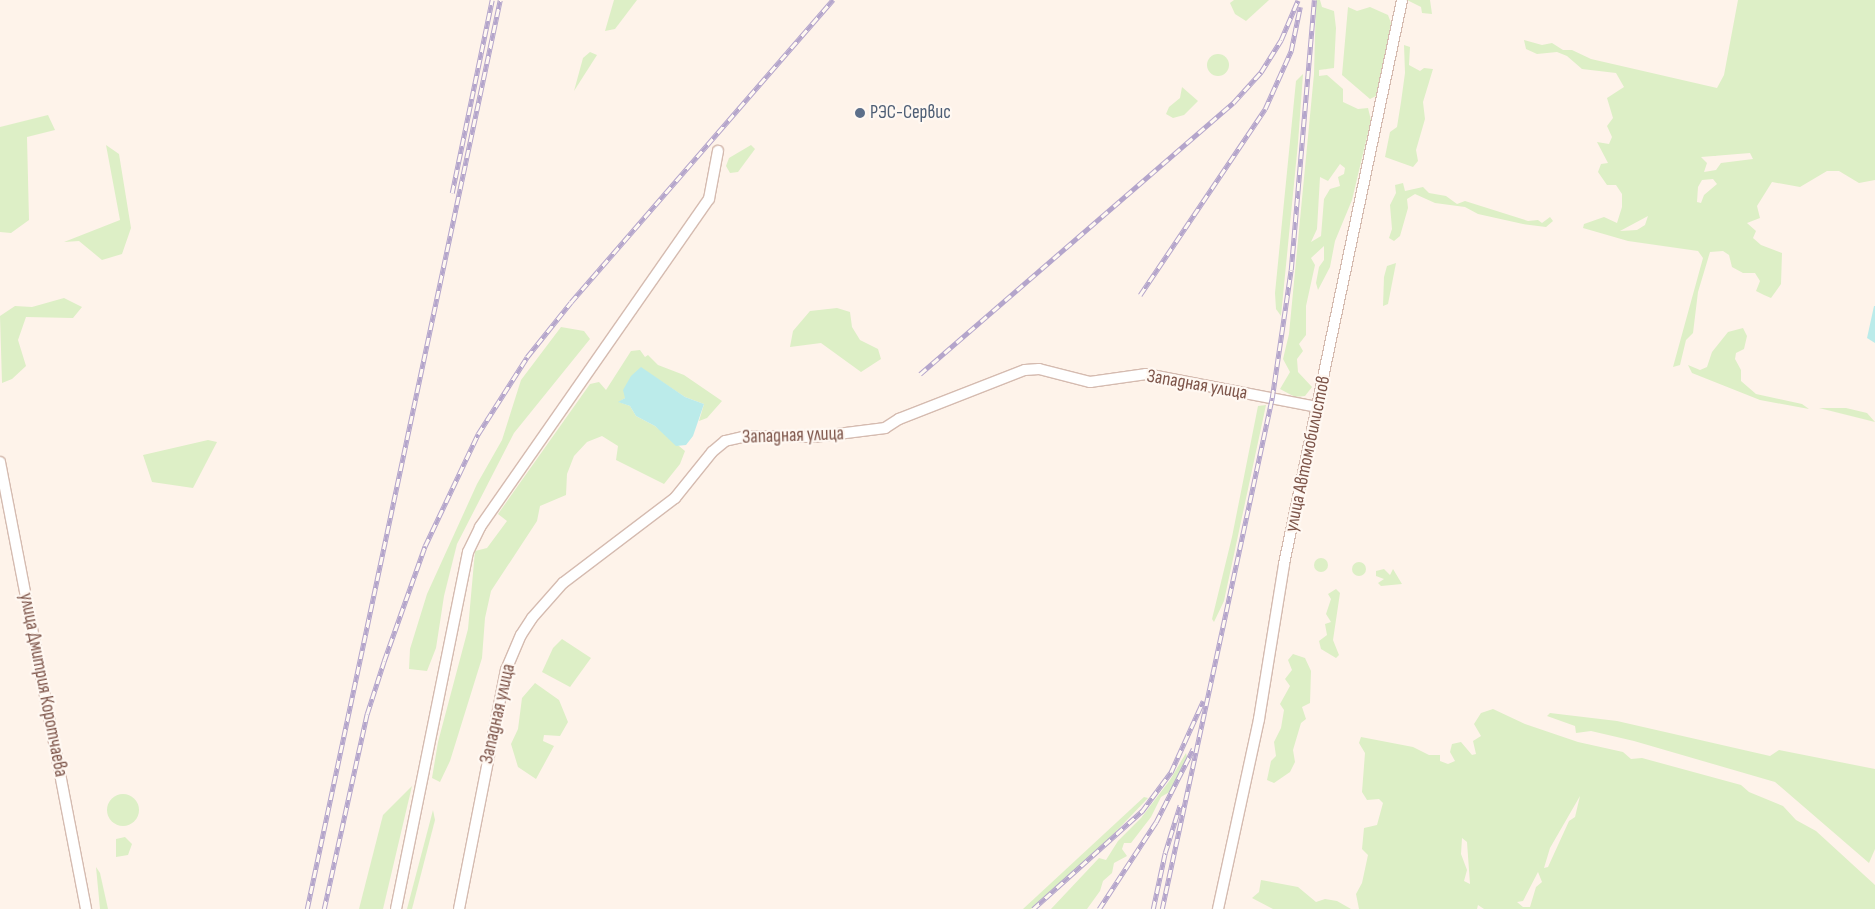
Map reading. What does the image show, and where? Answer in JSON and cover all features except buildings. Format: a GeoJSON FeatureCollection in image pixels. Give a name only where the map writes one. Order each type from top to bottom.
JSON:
{"type":"FeatureCollection","features":[{"type":"Feature","properties":{"kind":"street","name":"улица Автомобилистов"},"geometry":{"type":"LineString","coordinates":[[1218,909],[1259,719],[1284,564],[1402,0]]}},
{"type":"Feature","properties":{"kind":"street"},"geometry":{"type":"LineString","coordinates":[[396,909],[468,552],[480,527],[709,199],[716,176],[718,151]]}},
{"type":"Feature","properties":{"kind":"street","name":"Западная улица"},"geometry":{"type":"LineString","coordinates":[[458,909],[506,670],[521,635],[532,618],[563,583],[675,498],[712,452],[725,441],[746,436],[823,436],[885,428],[908,416],[1025,370],[1039,370],[1090,382],[1146,374],[1318,408]]}},
{"type":"Feature","properties":{"kind":"street","name":"улица Дмитрия Коротчаева"},"geometry":{"type":"LineString","coordinates":[[0,462],[86,909]]}},
{"type":"Feature","properties":{"kind":"green space"},"geometry":{"type":"Polygon","coordinates":[[[614,0],[637,0],[615,29],[605,31],[614,0]]]}},
{"type":"Feature","properties":{"kind":"green space"},"geometry":{"type":"Polygon","coordinates":[[[1234,0],[1269,0],[1246,21],[1235,14],[1230,3],[1234,0]]]}},
{"type":"Feature","properties":{"kind":"green space"},"geometry":{"type":"Polygon","coordinates":[[[1316,0],[1320,0],[1322,7],[1334,11],[1336,28],[1334,68],[1319,70],[1319,76],[1327,75],[1343,89],[1343,102],[1358,109],[1368,108],[1371,120],[1352,200],[1335,241],[1330,267],[1318,290],[1316,283],[1319,267],[1324,260],[1324,246],[1311,258],[1315,265],[1306,306],[1306,335],[1299,344],[1303,351],[1297,359],[1298,372],[1312,387],[1305,396],[1295,397],[1280,389],[1290,372],[1283,359],[1289,334],[1314,74],[1316,0]],[[1340,164],[1328,181],[1320,177],[1317,229],[1311,242],[1321,236],[1324,199],[1330,189],[1340,186],[1338,177],[1344,174],[1345,168],[1340,164]]]}},
{"type":"Feature","properties":{"kind":"green space"},"geometry":{"type":"Polygon","coordinates":[[[1407,0],[1430,0],[1432,14],[1422,13],[1421,7],[1407,0]]]}},
{"type":"Feature","properties":{"kind":"green space"},"geometry":{"type":"Polygon","coordinates":[[[1738,0],[1875,0],[1875,180],[1859,183],[1839,171],[1827,171],[1800,187],[1772,182],[1757,206],[1760,218],[1747,223],[1756,231],[1753,238],[1761,245],[1782,253],[1781,284],[1771,298],[1764,295],[1756,291],[1760,281],[1755,273],[1743,273],[1732,267],[1729,255],[1723,251],[1710,252],[1698,292],[1693,333],[1686,340],[1680,365],[1673,367],[1703,258],[1698,251],[1628,241],[1583,228],[1584,224],[1604,217],[1617,223],[1622,207],[1622,194],[1616,185],[1607,185],[1598,172],[1601,164],[1608,163],[1597,142],[1609,144],[1612,137],[1607,126],[1613,118],[1607,98],[1624,87],[1616,73],[1582,69],[1567,56],[1557,52],[1537,54],[1526,49],[1524,40],[1542,45],[1552,43],[1563,50],[1572,50],[1591,59],[1717,88],[1724,75],[1738,0]],[[1750,153],[1701,157],[1707,163],[1704,172],[1716,170],[1721,163],[1753,159],[1750,153]],[[1713,179],[1702,180],[1698,187],[1697,202],[1701,203],[1704,195],[1717,184],[1713,179]],[[1648,216],[1620,231],[1637,230],[1645,225],[1648,216]]]}},
{"type":"Feature","properties":{"kind":"green space"},"geometry":{"type":"Polygon","coordinates":[[[1348,7],[1357,11],[1370,7],[1388,15],[1391,23],[1378,95],[1370,99],[1342,75],[1348,7]]]}},
{"type":"Feature","properties":{"kind":"green space"},"geometry":{"type":"Polygon","coordinates":[[[1404,45],[1410,47],[1409,65],[1420,71],[1424,68],[1433,69],[1423,102],[1425,119],[1416,150],[1418,161],[1413,167],[1385,157],[1390,132],[1397,127],[1405,73],[1404,45]]]}},
{"type":"Feature","properties":{"kind":"green space"},"geometry":{"type":"Polygon","coordinates":[[[590,52],[597,55],[574,91],[583,58],[590,52]]]}},
{"type":"Feature","properties":{"kind":"green space"},"geometry":{"type":"Polygon","coordinates":[[[1218,54],[1226,57],[1229,65],[1226,73],[1218,76],[1210,73],[1207,65],[1210,57],[1218,54]]]}},
{"type":"Feature","properties":{"kind":"green space"},"geometry":{"type":"Polygon","coordinates":[[[1303,74],[1281,316],[1276,309],[1275,293],[1296,81],[1303,74]]]}},
{"type":"Feature","properties":{"kind":"green space"},"geometry":{"type":"Polygon","coordinates":[[[1182,87],[1198,101],[1184,115],[1173,118],[1166,114],[1169,107],[1180,98],[1182,87]]]}},
{"type":"Feature","properties":{"kind":"green space"},"geometry":{"type":"Polygon","coordinates":[[[48,115],[55,130],[27,137],[29,220],[11,233],[0,232],[0,127],[48,115]]]}},
{"type":"Feature","properties":{"kind":"green space"},"geometry":{"type":"Polygon","coordinates":[[[106,145],[119,154],[131,228],[122,254],[102,260],[79,241],[64,242],[120,220],[106,145]]]}},
{"type":"Feature","properties":{"kind":"green space"},"geometry":{"type":"Polygon","coordinates":[[[751,145],[755,149],[738,172],[730,173],[726,166],[729,158],[751,145]]]}},
{"type":"Feature","properties":{"kind":"green space"},"geometry":{"type":"Polygon","coordinates":[[[1403,183],[1405,191],[1423,187],[1429,193],[1446,196],[1457,204],[1465,201],[1528,221],[1538,220],[1542,223],[1550,217],[1553,221],[1546,227],[1523,224],[1478,214],[1465,207],[1435,203],[1415,194],[1407,199],[1408,208],[1400,236],[1394,241],[1389,238],[1392,229],[1390,205],[1396,193],[1395,185],[1403,183]]]}},
{"type":"Feature","properties":{"kind":"green space"},"geometry":{"type":"Polygon","coordinates":[[[1396,263],[1388,304],[1383,306],[1384,277],[1387,266],[1396,263]]]}},
{"type":"Feature","properties":{"kind":"green space"},"geometry":{"type":"Polygon","coordinates":[[[64,298],[82,307],[73,318],[26,317],[18,340],[26,366],[12,379],[2,383],[0,316],[15,306],[32,307],[64,298]]]}},
{"type":"Feature","properties":{"kind":"green space"},"geometry":{"type":"Polygon","coordinates":[[[837,308],[850,312],[852,327],[860,340],[878,349],[881,359],[861,372],[821,343],[790,347],[793,331],[810,311],[837,308]]]}},
{"type":"Feature","properties":{"kind":"green space"},"geometry":{"type":"Polygon","coordinates":[[[561,327],[584,331],[590,339],[514,433],[457,544],[444,596],[436,648],[427,671],[409,669],[410,649],[427,594],[477,484],[502,440],[521,380],[561,327]]]}},
{"type":"Feature","properties":{"kind":"green space"},"geometry":{"type":"Polygon","coordinates":[[[1743,328],[1747,336],[1744,349],[1736,353],[1735,359],[1741,370],[1741,381],[1756,394],[1802,404],[1809,409],[1760,400],[1692,373],[1688,365],[1700,370],[1707,367],[1712,352],[1728,332],[1743,328]]]}},
{"type":"Feature","properties":{"kind":"green space"},"geometry":{"type":"Polygon","coordinates":[[[640,350],[645,357],[648,355],[658,365],[684,375],[722,401],[707,418],[699,421],[704,404],[685,397],[641,368],[625,398],[619,402],[630,406],[636,416],[655,426],[685,451],[680,464],[664,484],[616,460],[618,446],[602,436],[587,442],[574,456],[567,474],[566,495],[540,506],[537,521],[491,591],[485,618],[482,658],[450,761],[440,782],[432,778],[438,742],[468,629],[475,551],[487,548],[507,521],[498,514],[590,384],[599,382],[606,390],[631,351],[640,350]]]}},
{"type":"Feature","properties":{"kind":"green space"},"geometry":{"type":"Polygon","coordinates":[[[1266,405],[1224,601],[1214,622],[1212,619],[1232,537],[1258,406],[1266,405]]]}},
{"type":"Feature","properties":{"kind":"green space"},"geometry":{"type":"Polygon","coordinates":[[[1819,408],[1846,408],[1867,413],[1875,422],[1819,408]]]}},
{"type":"Feature","properties":{"kind":"green space"},"geometry":{"type":"Polygon","coordinates":[[[208,440],[217,442],[193,488],[152,482],[143,455],[208,440]]]}},
{"type":"Feature","properties":{"kind":"green space"},"geometry":{"type":"Polygon","coordinates":[[[1318,558],[1324,558],[1328,565],[1324,572],[1318,572],[1314,568],[1314,562],[1318,558]]]}},
{"type":"Feature","properties":{"kind":"green space"},"geometry":{"type":"Polygon","coordinates":[[[1356,562],[1362,562],[1366,569],[1362,576],[1356,576],[1352,572],[1352,566],[1356,562]]]}},
{"type":"Feature","properties":{"kind":"green space"},"geometry":{"type":"Polygon","coordinates":[[[1384,569],[1390,575],[1393,569],[1402,584],[1381,586],[1378,583],[1384,579],[1376,576],[1376,571],[1384,569]]]}},
{"type":"Feature","properties":{"kind":"green space"},"geometry":{"type":"Polygon","coordinates":[[[1336,589],[1340,593],[1333,640],[1339,655],[1336,658],[1321,649],[1319,641],[1327,635],[1325,624],[1331,622],[1326,614],[1331,599],[1328,594],[1336,589]]]}},
{"type":"Feature","properties":{"kind":"green space"},"geometry":{"type":"Polygon","coordinates":[[[562,639],[591,658],[570,687],[542,672],[553,648],[562,639]]]}},
{"type":"Feature","properties":{"kind":"green space"},"geometry":{"type":"Polygon","coordinates":[[[1293,654],[1305,658],[1311,671],[1310,703],[1302,707],[1306,719],[1301,723],[1293,750],[1295,762],[1290,772],[1274,783],[1267,780],[1271,761],[1276,756],[1274,742],[1281,728],[1284,710],[1280,704],[1290,686],[1285,679],[1292,670],[1288,660],[1293,654]]]}},
{"type":"Feature","properties":{"kind":"green space"},"geometry":{"type":"Polygon","coordinates":[[[535,683],[559,700],[568,722],[560,736],[544,735],[543,741],[554,746],[536,779],[518,767],[511,744],[518,729],[522,698],[535,683]]]}},
{"type":"Feature","properties":{"kind":"green space"},"geometry":{"type":"Polygon","coordinates":[[[1493,709],[1525,724],[1578,742],[1623,752],[1631,759],[1642,758],[1741,785],[1749,792],[1783,806],[1796,820],[1816,831],[1875,885],[1875,909],[1484,909],[1478,905],[1477,909],[1359,909],[1356,894],[1362,883],[1368,855],[1362,849],[1364,828],[1377,825],[1383,803],[1379,799],[1367,800],[1362,792],[1365,753],[1359,743],[1361,737],[1413,747],[1429,755],[1440,755],[1440,761],[1448,764],[1455,761],[1450,752],[1452,744],[1461,742],[1472,755],[1476,754],[1473,741],[1481,736],[1474,724],[1481,713],[1493,709]],[[1580,796],[1550,848],[1544,868],[1548,867],[1569,821],[1575,817],[1580,796]],[[1462,838],[1461,854],[1467,870],[1464,881],[1470,884],[1467,842],[1462,838]],[[1538,872],[1523,901],[1517,902],[1523,907],[1530,907],[1536,887],[1542,882],[1538,872]]]}},
{"type":"Feature","properties":{"kind":"green space"},"geometry":{"type":"Polygon","coordinates":[[[1550,713],[1617,721],[1770,756],[1779,750],[1875,769],[1875,849],[1869,863],[1775,782],[1634,741],[1591,731],[1576,733],[1575,726],[1547,716],[1550,713]]]}},
{"type":"Feature","properties":{"kind":"green space"},"geometry":{"type":"Polygon","coordinates":[[[1186,753],[1187,757],[1171,791],[1161,797],[1151,817],[1131,843],[1124,843],[1122,849],[1127,856],[1114,863],[1112,873],[1103,881],[1100,891],[1087,909],[1051,909],[1099,858],[1106,860],[1118,841],[1141,818],[1170,780],[1186,753]]]}},
{"type":"Feature","properties":{"kind":"green space"},"geometry":{"type":"Polygon","coordinates":[[[412,786],[383,909],[359,909],[383,815],[412,786]]]}},
{"type":"Feature","properties":{"kind":"green space"},"geometry":{"type":"Polygon","coordinates":[[[123,794],[129,795],[134,799],[138,804],[138,816],[134,821],[129,825],[123,826],[117,825],[112,821],[108,816],[107,810],[108,804],[112,799],[117,795],[123,794]]]}},
{"type":"Feature","properties":{"kind":"green space"},"geometry":{"type":"Polygon","coordinates":[[[1144,797],[1148,798],[1106,842],[1031,909],[1023,909],[1144,797]]]}},
{"type":"Feature","properties":{"kind":"green space"},"geometry":{"type":"Polygon","coordinates":[[[433,810],[435,820],[412,909],[407,909],[433,810]]]}},
{"type":"Feature","properties":{"kind":"green space"},"geometry":{"type":"Polygon","coordinates":[[[125,837],[132,844],[128,855],[116,857],[116,839],[125,837]]]}},
{"type":"Feature","properties":{"kind":"green space"},"geometry":{"type":"Polygon","coordinates":[[[96,867],[100,873],[108,909],[100,909],[96,867]]]}},
{"type":"Feature","properties":{"kind":"green space"},"geometry":{"type":"Polygon","coordinates":[[[1261,880],[1298,887],[1316,902],[1325,899],[1337,901],[1351,909],[1273,909],[1252,898],[1259,892],[1261,880]]]}},
{"type":"Feature","properties":{"kind":"water"},"geometry":{"type":"Polygon","coordinates":[[[1875,306],[1875,343],[1867,338],[1875,306]]]}},
{"type":"Feature","properties":{"kind":"water"},"geometry":{"type":"Polygon","coordinates":[[[641,367],[685,397],[704,404],[693,436],[686,445],[676,446],[655,426],[636,416],[630,406],[618,402],[625,398],[623,390],[631,376],[641,367]]]}},
{"type":"Feature","properties":{"kind":"railway"},"geometry":{"type":"LineString","coordinates":[[452,193],[492,0]]}},
{"type":"Feature","properties":{"kind":"railway"},"geometry":{"type":"LineString","coordinates":[[307,909],[500,0]]}},
{"type":"Feature","properties":{"kind":"railway"},"geometry":{"type":"LineString","coordinates":[[324,909],[367,714],[384,661],[425,546],[478,434],[527,357],[571,302],[833,0]]}},
{"type":"Feature","properties":{"kind":"railway"},"geometry":{"type":"LineString","coordinates":[[920,374],[1233,103],[1261,72],[1281,40],[1298,0]]}},
{"type":"Feature","properties":{"kind":"railway"},"geometry":{"type":"LineString","coordinates":[[1162,909],[1272,398],[1291,270],[1314,0]]}},
{"type":"Feature","properties":{"kind":"railway"},"geometry":{"type":"LineString","coordinates":[[1140,295],[1265,109],[1291,51],[1300,7]]}},
{"type":"Feature","properties":{"kind":"railway"},"geometry":{"type":"LineString","coordinates":[[1033,909],[1142,811],[1171,772],[1203,701]]}},
{"type":"Feature","properties":{"kind":"railway"},"geometry":{"type":"LineString","coordinates":[[1099,909],[1156,822],[1193,749]]}},
{"type":"Feature","properties":{"kind":"railway"},"geometry":{"type":"LineString","coordinates":[[1153,909],[1165,853],[1180,805]]}},
{"type":"Feature","properties":{"kind":"place","name":"РЭС-Сервис"},"geometry":{"type":"Point","coordinates":[860,113]}}]}
